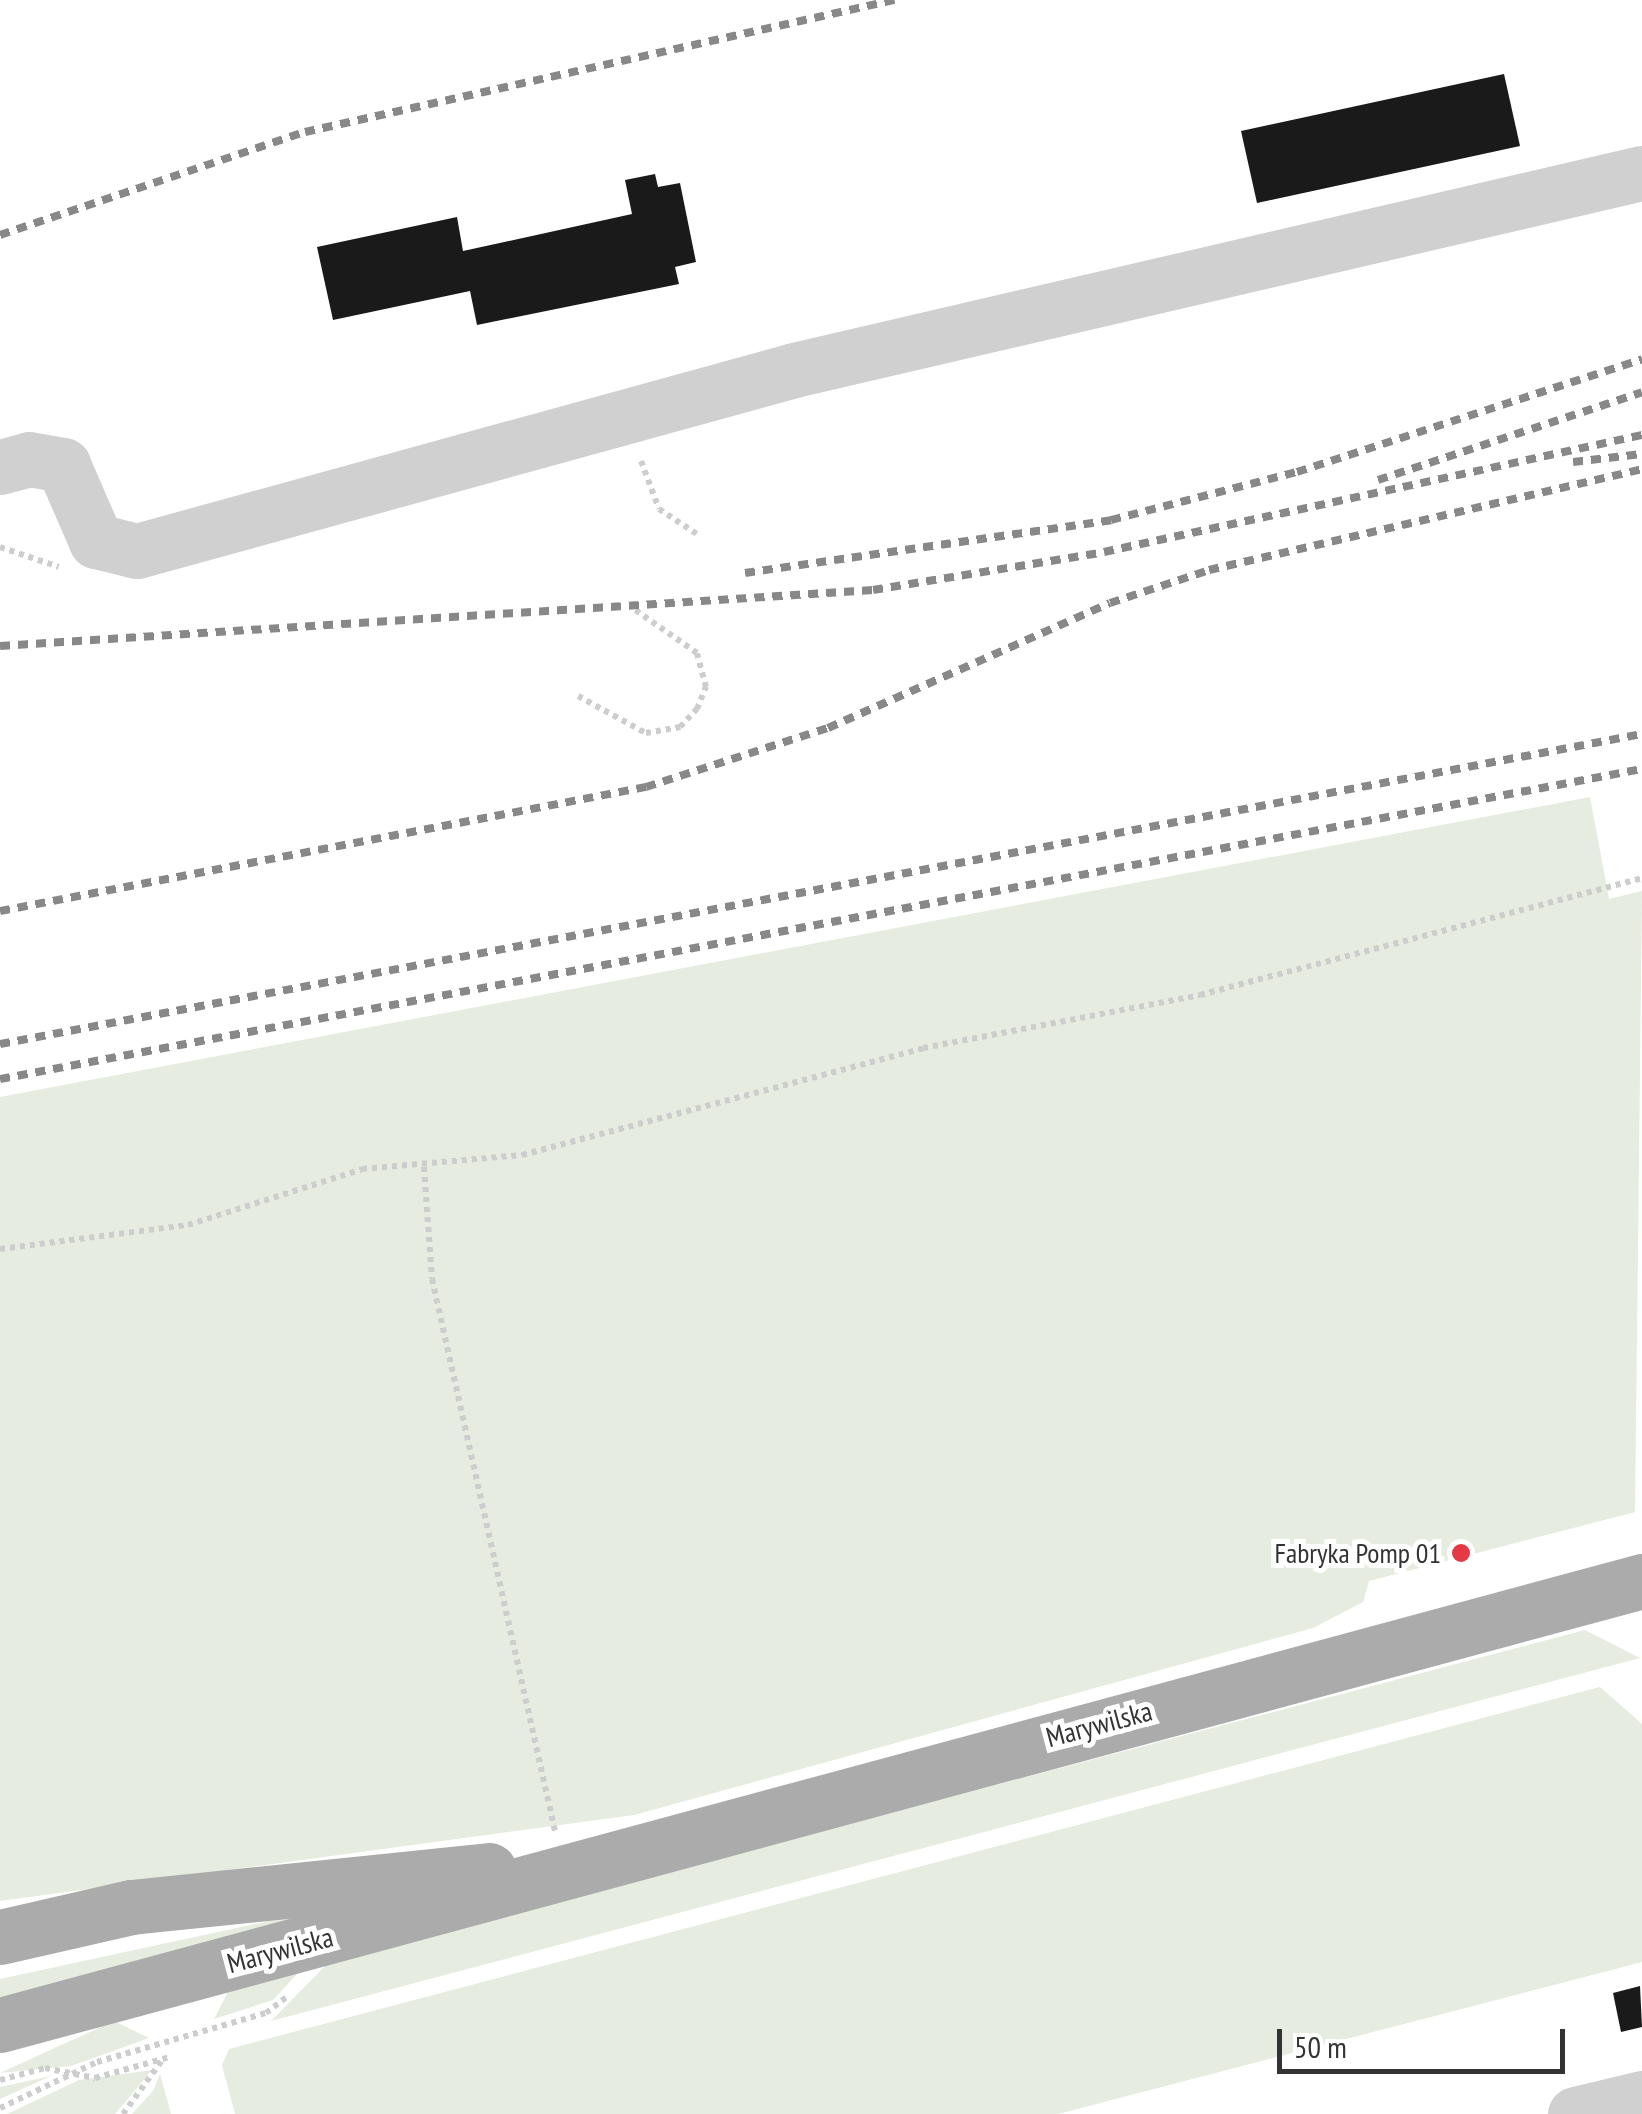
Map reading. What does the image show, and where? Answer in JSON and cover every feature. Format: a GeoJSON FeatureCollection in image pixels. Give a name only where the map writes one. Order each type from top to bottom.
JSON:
{"type":"FeatureCollection","features":[{"type":"Feature","properties":{"kind":"main road","name":"Marywilska"},"geometry":{"type":"LineString","coordinates":[[0,2025],[557,1868],[1642,1580]]}},
{"type":"Feature","properties":{"kind":"main road","name":"Marywilska"},"geometry":{"type":"LineString","coordinates":[[0,1936],[229,1893],[557,1868]]}},
{"type":"Feature","properties":{"kind":"lane"},"geometry":{"type":"LineString","coordinates":[[0,467],[28,459],[63,466],[96,541],[137,552],[629,416],[1642,173]]}},
{"type":"Feature","properties":{"kind":"path"},"geometry":{"type":"LineString","coordinates":[[629,416],[653,500],[700,536]]}},
{"type":"Feature","properties":{"kind":"path"},"geometry":{"type":"LineString","coordinates":[[578,696],[646,733],[680,726],[697,709],[706,687],[697,652],[634,609]]}},
{"type":"Feature","properties":{"kind":"path"},"geometry":{"type":"LineString","coordinates":[[0,1250],[188,1225],[362,1168],[424,1168],[508,1158],[923,1048],[1200,995],[1642,878]]}},
{"type":"Feature","properties":{"kind":"path"},"geometry":{"type":"LineString","coordinates":[[424,1168],[432,1279],[553,1793],[557,1868]]}},
{"type":"Feature","properties":{"kind":"path"},"geometry":{"type":"LineString","coordinates":[[0,2108],[72,2073],[266,2012]]}},
{"type":"Feature","properties":{"kind":"path"},"geometry":{"type":"LineString","coordinates":[[0,2080],[46,2068],[94,2078],[166,2057],[123,2114]]}},
{"type":"Feature","properties":{"kind":"shaded area"},"geometry":{"type":"Polygon","coordinates":[[[1590,797],[1609,899],[1642,891],[1635,1512],[1369,1581],[1363,1602],[1313,1628],[634,1815],[0,1901],[0,1097],[1590,797]]]}},
{"type":"Feature","properties":{"kind":"shaded area"},"geometry":{"type":"Polygon","coordinates":[[[1585,1630],[1640,1658],[271,2021],[331,1960],[1585,1630]]]}},
{"type":"Feature","properties":{"kind":"shaded area"},"geometry":{"type":"Polygon","coordinates":[[[1600,1687],[1642,1724],[1642,1962],[1058,2114],[235,2114],[222,2065],[229,2049],[1600,1687]]]}},
{"type":"Feature","properties":{"kind":"shaded area"},"geometry":{"type":"Polygon","coordinates":[[[380,1897],[0,2000],[0,1979],[380,1897]]]}},
{"type":"Feature","properties":{"kind":"shaded area"},"geometry":{"type":"Polygon","coordinates":[[[299,1972],[273,2000],[214,2019],[229,1990],[299,1972]]]}},
{"type":"Feature","properties":{"kind":"shaded area"},"geometry":{"type":"Polygon","coordinates":[[[114,2021],[149,2038],[71,2066],[0,2073],[114,2021]]]}},
{"type":"Feature","properties":{"kind":"shaded area"},"geometry":{"type":"Polygon","coordinates":[[[152,2070],[115,2114],[7,2114],[79,2080],[152,2070]]]}},
{"type":"Feature","properties":{"kind":"shaded area"},"geometry":{"type":"Polygon","coordinates":[[[160,2074],[171,2114],[132,2114],[153,2091],[160,2074]]]}},
{"type":"Feature","properties":{"kind":"shaded area"},"geometry":{"type":"Polygon","coordinates":[[[51,2076],[11,2094],[0,2099],[0,2087],[51,2076]]]}},
{"type":"Feature","properties":{"kind":"building"},"geometry":{"type":"Polygon","coordinates":[[[1504,74],[1520,146],[1257,203],[1241,131],[1504,74]]]}},
{"type":"Feature","properties":{"kind":"building"},"geometry":{"type":"Polygon","coordinates":[[[655,174],[658,187],[680,183],[696,262],[675,267],[679,284],[477,325],[470,291],[333,320],[317,247],[457,217],[463,251],[632,214],[625,180],[655,174]]]}},
{"type":"Feature","properties":{"kind":"building"},"geometry":{"type":"Polygon","coordinates":[[[1640,1986],[1642,2027],[1621,2032],[1613,1993],[1640,1986]]]}},
{"type":"Feature","properties":{"kind":"railway"},"geometry":{"type":"LineString","coordinates":[[0,235],[305,132],[894,0]]}},
{"type":"Feature","properties":{"kind":"railway"},"geometry":{"type":"LineString","coordinates":[[745,573],[1111,520],[1297,472],[1642,359]]}},
{"type":"Feature","properties":{"kind":"railway"},"geometry":{"type":"LineString","coordinates":[[1378,480],[1642,392]]}},
{"type":"Feature","properties":{"kind":"railway"},"geometry":{"type":"LineString","coordinates":[[0,646],[873,590],[1104,552],[1642,435]]}},
{"type":"Feature","properties":{"kind":"railway"},"geometry":{"type":"LineString","coordinates":[[1573,462],[1642,454]]}},
{"type":"Feature","properties":{"kind":"railway"},"geometry":{"type":"LineString","coordinates":[[0,911],[646,787],[828,728],[1110,603],[1209,570],[1642,469]]}},
{"type":"Feature","properties":{"kind":"railway"},"geometry":{"type":"LineString","coordinates":[[0,1044],[1642,734]]}},
{"type":"Feature","properties":{"kind":"railway"},"geometry":{"type":"LineString","coordinates":[[0,1079],[1642,769]]}},
{"type":"Feature","properties":{"kind":"place","name":"Fabryka Pomp 01"},"geometry":{"type":"Point","coordinates":[1461,1553]}}]}
